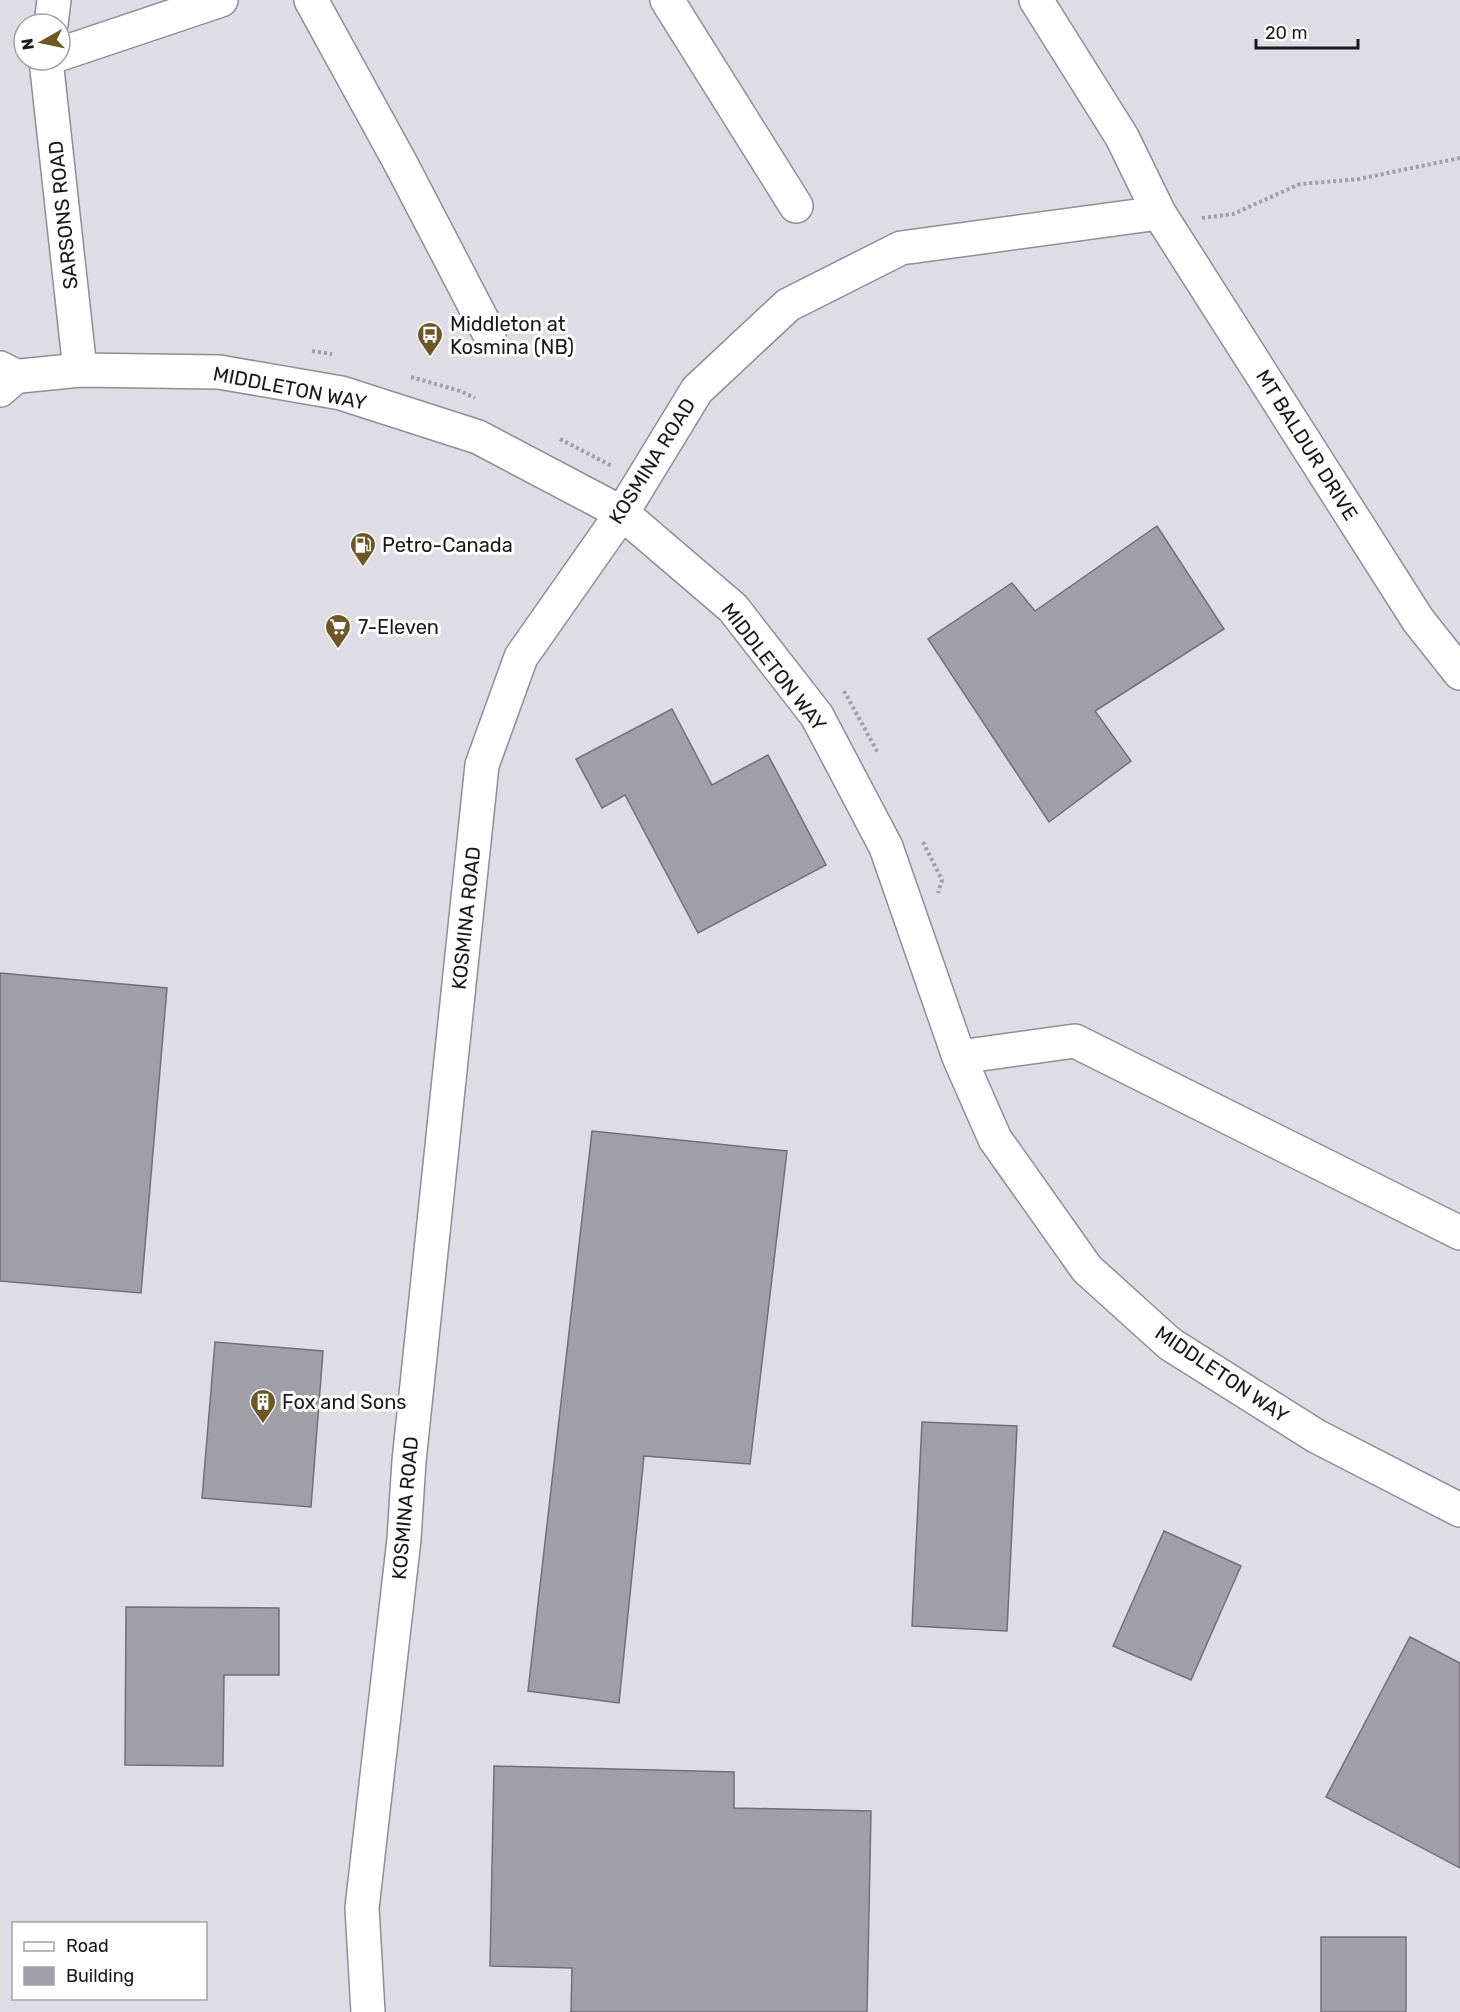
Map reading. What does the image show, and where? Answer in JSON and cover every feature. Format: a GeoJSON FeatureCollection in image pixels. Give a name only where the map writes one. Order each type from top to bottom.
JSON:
{"type":"FeatureCollection","features":[{"type":"Feature","properties":{"kind":"street"},"geometry":{"type":"LineString","coordinates":[[72,50],[163,17],[221,0]]}},
{"type":"Feature","properties":{"kind":"street"},"geometry":{"type":"LineString","coordinates":[[311,0],[402,164],[489,333]]}},
{"type":"Feature","properties":{"kind":"street"},"geometry":{"type":"LineString","coordinates":[[667,0],[796,206]]}},
{"type":"Feature","properties":{"kind":"street","name":"MT BALDUR DRIVE"},"geometry":{"type":"LineString","coordinates":[[1036,0],[1122,137],[1159,213],[1418,620],[1460,673]]}},
{"type":"Feature","properties":{"kind":"street","name":"SARSONS ROAD"},"geometry":{"type":"LineString","coordinates":[[47,72],[80,370]]}},
{"type":"Feature","properties":{"kind":"street","name":"KOSMINA ROAD"},"geometry":{"type":"LineString","coordinates":[[368,2012],[362,1908],[404,1539],[409,1461],[482,765],[521,657],[622,513],[697,390],[788,305],[901,248],[1159,213]]}},
{"type":"Feature","properties":{"kind":"street","name":"MIDDLETON WAY"},"geometry":{"type":"LineString","coordinates":[[4,378],[80,370],[219,372],[341,393],[478,436],[622,513],[733,608],[817,716],[886,847],[959,1058],[995,1139],[1087,1269],[1170,1344],[1316,1436],[1460,1510]]}},
{"type":"Feature","properties":{"kind":"street"},"geometry":{"type":"LineString","coordinates":[[959,1058],[1074,1041],[1460,1233]]}},
{"type":"Feature","properties":{"kind":"path"},"geometry":{"type":"LineString","coordinates":[[1159,213],[1198,219],[1233,214],[1300,184],[1359,179],[1460,158]]}},
{"type":"Feature","properties":{"kind":"building"},"geometry":{"type":"Polygon","coordinates":[[[1157,526],[1224,629],[1095,711],[1131,761],[1049,822],[928,639],[1012,583],[1035,611],[1157,526]]]}},
{"type":"Feature","properties":{"kind":"building"},"geometry":{"type":"Polygon","coordinates":[[[672,709],[712,785],[768,755],[826,865],[698,933],[625,795],[602,808],[576,759],[672,709]]]}},
{"type":"Feature","properties":{"kind":"building"},"geometry":{"type":"Polygon","coordinates":[[[0,973],[167,988],[141,1293],[0,1281],[0,973]]]}},
{"type":"Feature","properties":{"kind":"building"},"geometry":{"type":"Polygon","coordinates":[[[592,1131],[787,1151],[750,1464],[644,1456],[619,1703],[528,1691],[592,1131]]]}},
{"type":"Feature","properties":{"kind":"building","name":"Fox and Sons"},"geometry":{"type":"Polygon","coordinates":[[[215,1342],[323,1351],[311,1507],[202,1498],[215,1342]]]}},
{"type":"Feature","properties":{"kind":"building"},"geometry":{"type":"Polygon","coordinates":[[[922,1422],[1017,1426],[1007,1631],[912,1626],[922,1422]]]}},
{"type":"Feature","properties":{"kind":"building"},"geometry":{"type":"Polygon","coordinates":[[[1164,1531],[1241,1566],[1191,1680],[1113,1646],[1164,1531]]]}},
{"type":"Feature","properties":{"kind":"building"},"geometry":{"type":"Polygon","coordinates":[[[126,1607],[279,1608],[279,1675],[224,1675],[223,1766],[125,1765],[126,1607]]]}},
{"type":"Feature","properties":{"kind":"building"},"geometry":{"type":"Polygon","coordinates":[[[1410,1637],[1460,1663],[1460,1868],[1326,1797],[1410,1637]]]}},
{"type":"Feature","properties":{"kind":"building"},"geometry":{"type":"Polygon","coordinates":[[[494,1766],[734,1772],[734,1808],[871,1811],[867,2012],[571,2012],[572,1968],[490,1966],[494,1766]]]}},
{"type":"Feature","properties":{"kind":"building"},"geometry":{"type":"Polygon","coordinates":[[[1321,1937],[1406,1937],[1406,2012],[1321,2012],[1321,1937]]]}},
{"type":"Feature","properties":{"kind":"place","name":"Middleton at Kosmina (NB)"},"geometry":{"type":"Point","coordinates":[430,358]}},
{"type":"Feature","properties":{"kind":"place","name":"Petro-Canada"},"geometry":{"type":"Point","coordinates":[363,568]}},
{"type":"Feature","properties":{"kind":"place","name":"7-Eleven"},"geometry":{"type":"Point","coordinates":[338,650]}},
{"type":"Feature","properties":{"kind":"place","name":"Fox and Sons"},"geometry":{"type":"Point","coordinates":[263,1425]}}]}
